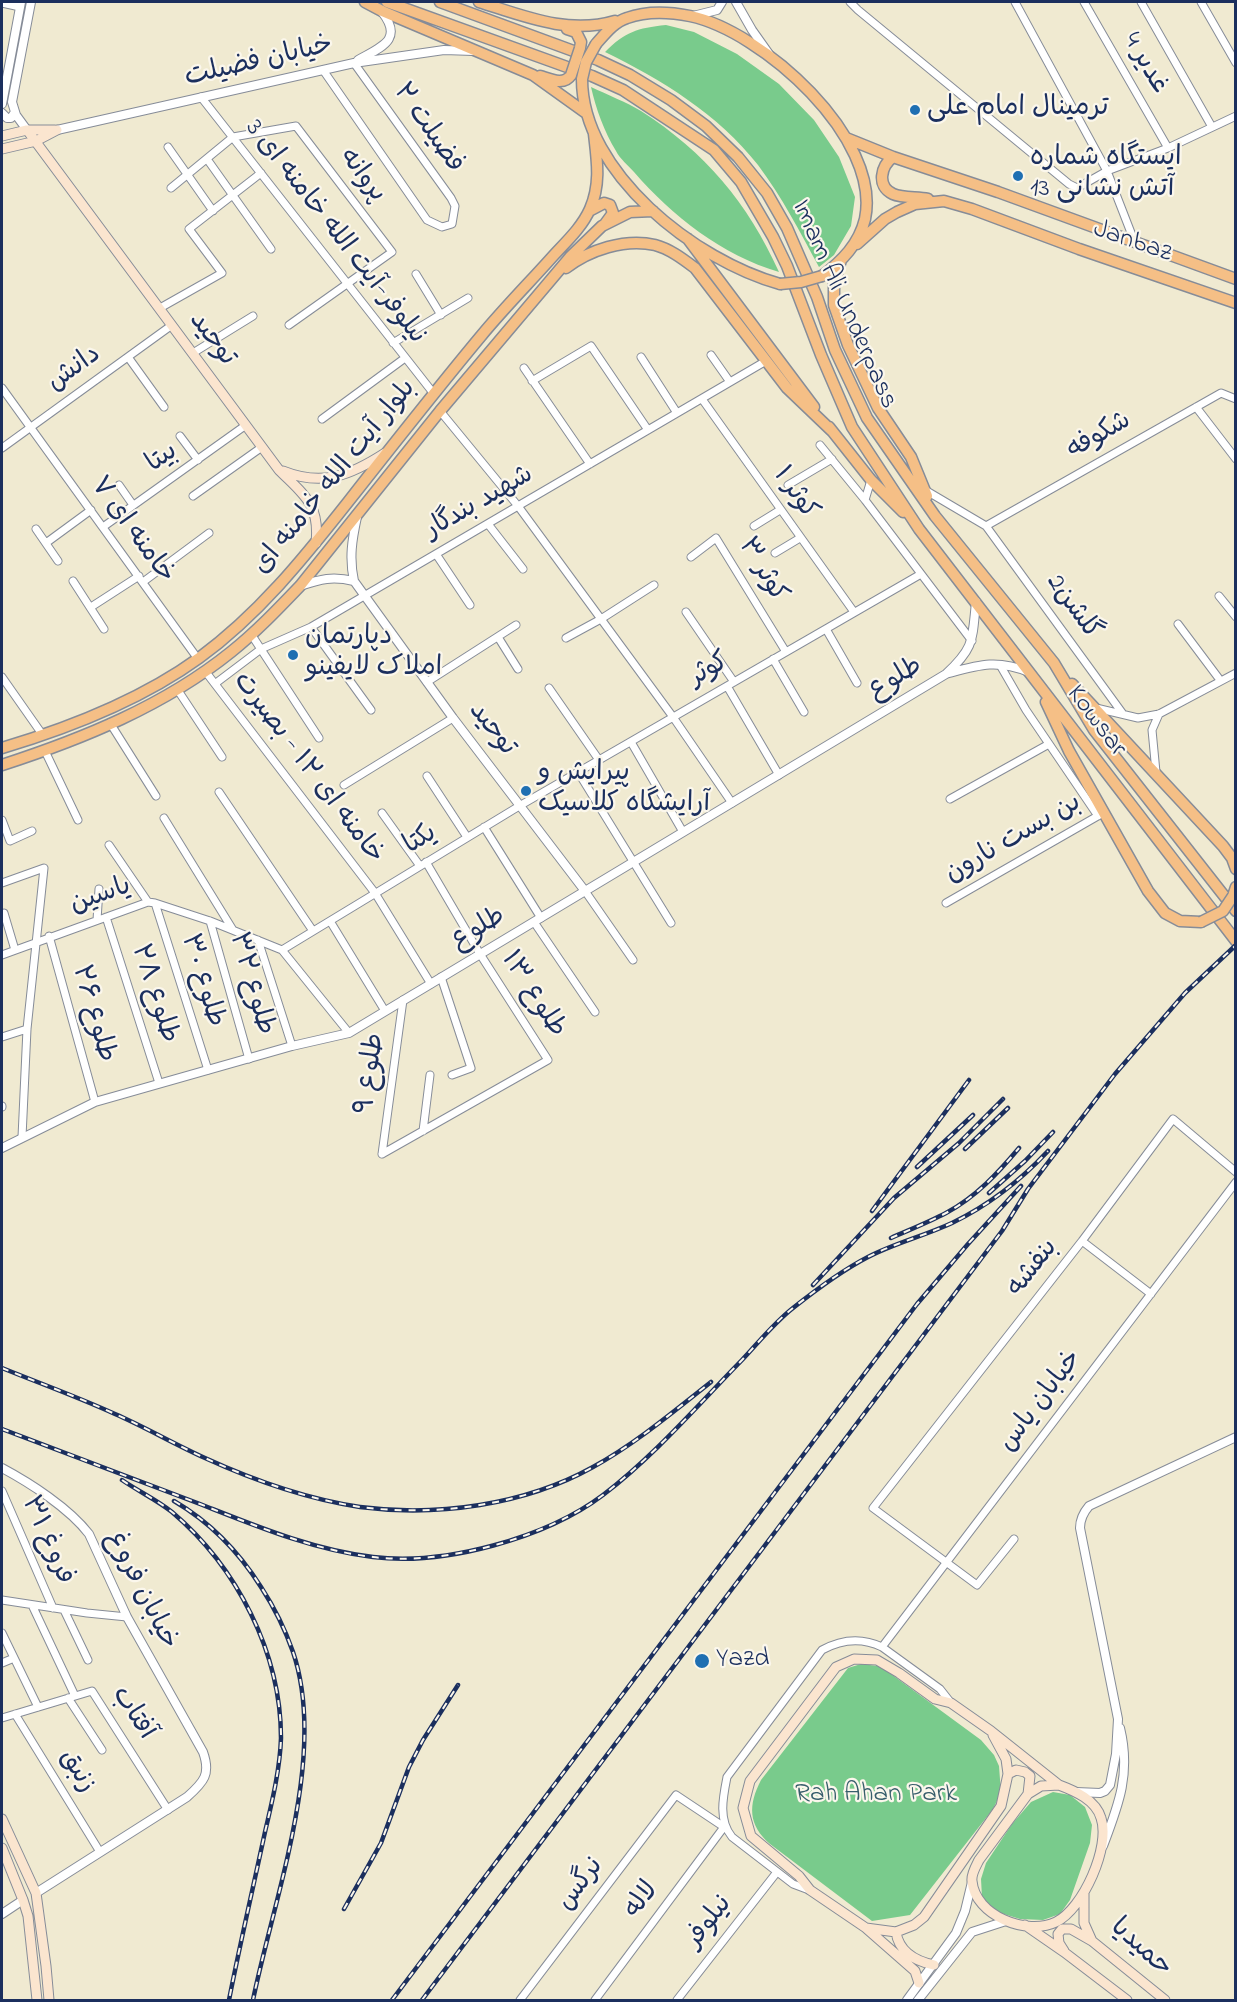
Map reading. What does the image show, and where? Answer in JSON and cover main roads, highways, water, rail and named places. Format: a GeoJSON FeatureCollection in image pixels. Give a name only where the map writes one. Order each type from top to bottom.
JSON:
{"type":"FeatureCollection","features":[{"type":"Feature","properties":{"kind":"main road"},"geometry":{"type":"LineString","coordinates":[[365,2],[384,6],[473,51],[533,75],[562,82],[577,77],[596,44],[624,18]]}},
{"type":"Feature","properties":{"kind":"main road","name":"Imam Ali Underpass"},"geometry":{"type":"LineString","coordinates":[[440,2],[598,60],[630,75],[671,100],[706,126],[738,157],[767,193],[787,228],[817,297],[836,350],[867,418],[935,516]]}},
{"type":"Feature","properties":{"kind":"main road"},"geometry":{"type":"LineString","coordinates":[[479,2],[545,23],[576,32],[581,42],[577,77],[594,134],[620,174],[652,211],[718,259],[739,270],[780,284],[801,282],[822,276],[852,248],[865,219],[866,189],[857,159],[846,138],[816,99],[790,72],[773,59],[726,30],[691,16],[659,13],[624,18],[590,27],[545,23]]}},
{"type":"Feature","properties":{"kind":"main road","name":"Imam Ali Underpass"},"geometry":{"type":"LineString","coordinates":[[384,6],[592,76],[623,90],[714,150],[741,182],[773,237],[852,427],[919,530]]}},
{"type":"Feature","properties":{"kind":"main road"},"geometry":{"type":"LineString","coordinates":[[533,75],[586,113]]}},
{"type":"Feature","properties":{"kind":"main road"},"geometry":{"type":"LineString","coordinates":[[2,136],[27,130],[57,130],[36,141],[2,149]]}},
{"type":"Feature","properties":{"kind":"main road","name":"توحید"},"geometry":{"type":"LineString","coordinates":[[27,130],[279,470],[312,503],[316,517],[316,543]]}},
{"type":"Feature","properties":{"kind":"main road","name":"بلوار آیت الله خامنه ای"},"geometry":{"type":"LineString","coordinates":[[2,748],[129,699],[198,659],[238,627],[262,604],[316,543],[483,334],[571,236],[590,211],[598,181],[594,134]]}},
{"type":"Feature","properties":{"kind":"main road","name":"Janbaz"},"geometry":{"type":"LineString","coordinates":[[846,138],[893,157],[998,192],[1236,279]]}},
{"type":"Feature","properties":{"kind":"main road"},"geometry":{"type":"LineString","coordinates":[[893,157],[887,161],[882,172],[884,185],[888,190],[894,194],[944,201]]}},
{"type":"Feature","properties":{"kind":"main road","name":"Janbaz"},"geometry":{"type":"LineString","coordinates":[[852,248],[885,219],[897,212],[915,204],[944,201],[1236,303]]}},
{"type":"Feature","properties":{"kind":"main road"},"geometry":{"type":"LineString","coordinates":[[590,211],[604,203],[610,205],[613,213],[602,226]]}},
{"type":"Feature","properties":{"kind":"main road","name":"بلوار آیت الله خامنه ای"},"geometry":{"type":"LineString","coordinates":[[2,765],[45,751],[110,723],[177,689],[205,671],[251,634],[300,586],[440,411],[543,287],[590,235],[602,226],[630,212],[652,211]]}},
{"type":"Feature","properties":{"kind":"main road"},"geometry":{"type":"LineString","coordinates":[[688,239],[832,431],[871,480],[919,530]]}},
{"type":"Feature","properties":{"kind":"main road"},"geometry":{"type":"LineString","coordinates":[[543,287],[576,260],[609,247],[655,245],[677,254],[696,268],[787,388],[832,431]]}},
{"type":"Feature","properties":{"kind":"main road"},"geometry":{"type":"LineString","coordinates":[[841,260],[834,284],[834,305],[848,345],[878,408],[911,457],[935,516]]}},
{"type":"Feature","properties":{"kind":"main road"},"geometry":{"type":"LineString","coordinates":[[734,301],[736,322]]}},
{"type":"Feature","properties":{"kind":"main road"},"geometry":{"type":"LineString","coordinates":[[279,470],[304,478],[337,477],[364,466],[389,450]]}},
{"type":"Feature","properties":{"kind":"main road","name":"Kowsar"},"geometry":{"type":"LineString","coordinates":[[935,516],[1054,663],[1094,730],[1236,911]]}},
{"type":"Feature","properties":{"kind":"main road","name":"Kowsar"},"geometry":{"type":"LineString","coordinates":[[919,530],[1236,941]]}},
{"type":"Feature","properties":{"kind":"main road"},"geometry":{"type":"LineString","coordinates":[[1054,663],[1234,860]]}},
{"type":"Feature","properties":{"kind":"main road"},"geometry":{"type":"LineString","coordinates":[[1032,675],[1101,814],[1148,891],[1165,913],[1180,921],[1201,922],[1223,911],[1234,891]]}},
{"type":"Feature","properties":{"kind":"main road"},"geometry":{"type":"LineString","coordinates":[[919,1983],[915,1971],[866,1928],[810,1890],[800,1876],[751,1836],[743,1808],[750,1780],[836,1667],[854,1659],[877,1660],[935,1699],[951,1703],[991,1731],[1059,1785],[1076,1792],[1094,1804],[1101,1817],[1103,1831],[1098,1861],[1084,1894],[1068,1914],[1055,1923],[1025,1925],[1006,1921],[990,1913],[980,1903],[972,1882],[973,1871],[1028,1794],[1041,1786],[1059,1785]]}},
{"type":"Feature","properties":{"kind":"main road"},"geometry":{"type":"LineString","coordinates":[[866,1928],[896,1932],[914,1925],[924,1917],[1001,1806],[1008,1774],[1006,1759],[991,1731]]}},
{"type":"Feature","properties":{"kind":"main road"},"geometry":{"type":"LineString","coordinates":[[1008,1774],[1016,1770],[1025,1772],[1029,1776],[1028,1794]]}},
{"type":"Feature","properties":{"kind":"main road"},"geometry":{"type":"LineString","coordinates":[[2,1819],[36,1893],[49,2001]]}},
{"type":"Feature","properties":{"kind":"main road"},"geometry":{"type":"LineString","coordinates":[[2,1848],[23,1900],[30,1934],[37,2001]]}},
{"type":"Feature","properties":{"kind":"main road"},"geometry":{"type":"LineString","coordinates":[[23,1900],[36,1893]]}},
{"type":"Feature","properties":{"kind":"main road","name":"حمیدیا"},"geometry":{"type":"LineString","coordinates":[[1084,1894],[1084,1923],[1092,1941],[1165,2001]]}},
{"type":"Feature","properties":{"kind":"main road","name":"حمیدیا"},"geometry":{"type":"LineString","coordinates":[[1025,1925],[1127,2001]]}},
{"type":"Feature","properties":{"kind":"main road"},"geometry":{"type":"LineString","coordinates":[[1064,1952],[1059,1943],[1058,1934],[1062,1929],[1071,1929],[1092,1941]]}},
{"type":"Feature","properties":{"kind":"main road"},"geometry":{"type":"LineString","coordinates":[[896,1932],[897,1941],[907,1953],[922,1962],[934,1965]]}},
{"type":"Feature","properties":{"kind":"railway"},"geometry":{"type":"LineString","coordinates":[[422,2000],[1002,1231],[1028,1189],[1115,1074],[1185,993],[1236,945]]}},
{"type":"Feature","properties":{"kind":"railway"},"geometry":{"type":"LineString","coordinates":[[872,1211],[969,1080]]}},
{"type":"Feature","properties":{"kind":"railway"},"geometry":{"type":"LineString","coordinates":[[813,1285],[894,1198],[959,1143],[1003,1099]]}},
{"type":"Feature","properties":{"kind":"railway"},"geometry":{"type":"LineString","coordinates":[[965,1149],[1008,1108]]}},
{"type":"Feature","properties":{"kind":"railway"},"geometry":{"type":"LineString","coordinates":[[917,1167],[973,1115]]}},
{"type":"Feature","properties":{"kind":"railway"},"geometry":{"type":"LineString","coordinates":[[989,1193],[1053,1132]]}},
{"type":"Feature","properties":{"kind":"railway"},"geometry":{"type":"LineString","coordinates":[[891,1238],[967,1200],[995,1175],[1019,1148]]}},
{"type":"Feature","properties":{"kind":"railway"},"geometry":{"type":"LineString","coordinates":[[2,1429],[264,1529],[329,1549],[351,1554],[401,1559],[462,1553],[493,1546],[553,1524],[603,1495],[658,1447],[773,1327],[802,1301],[839,1274],[868,1257],[952,1223],[979,1208],[1015,1182],[1048,1151]]}},
{"type":"Feature","properties":{"kind":"railway"},"geometry":{"type":"LineString","coordinates":[[392,2000],[917,1304],[1021,1186]]}},
{"type":"Feature","properties":{"kind":"railway"},"geometry":{"type":"LineString","coordinates":[[2,1368],[101,1408],[193,1453],[261,1481],[340,1504],[389,1510],[450,1509],[480,1505],[539,1491],[567,1480],[624,1448],[711,1382]]}},
{"type":"Feature","properties":{"kind":"railway"},"geometry":{"type":"LineString","coordinates":[[122,1480],[172,1512],[216,1559],[235,1585],[251,1614],[264,1644],[273,1675],[279,1706],[281,1738],[279,1762],[229,2000]]}},
{"type":"Feature","properties":{"kind":"railway"},"geometry":{"type":"LineString","coordinates":[[174,1501],[212,1528],[252,1574],[279,1618],[293,1652],[302,1692],[304,1735],[301,1780],[294,1826],[253,2000]]}},
{"type":"Feature","properties":{"kind":"railway"},"geometry":{"type":"LineString","coordinates":[[344,1909],[381,1843],[409,1767],[423,1740],[458,1685]]}},
{"type":"Feature","properties":{"kind":"place","name":"ترمینال امام علی"},"geometry":{"type":"Point","coordinates":[915,110]}},
{"type":"Feature","properties":{"kind":"place","name":"ایستگاه شماره 13 آتش نشانی"},"geometry":{"type":"Point","coordinates":[1018,176]}},
{"type":"Feature","properties":{"kind":"place","name":"دپارتمان املاک لایفینو"},"geometry":{"type":"Point","coordinates":[293,655]}},
{"type":"Feature","properties":{"kind":"place","name":"پیرایش و آرایشگاه کلاسیک"},"geometry":{"type":"Point","coordinates":[526,791]}},
{"type":"Feature","properties":{"kind":"place","name":"Yazd"},"geometry":{"type":"Point","coordinates":[702,1661]}},
{"type":"Feature","properties":{"kind":"park label","name":"Rah Ahan Park"},"geometry":{"type":"Point","coordinates":[876,1796]}}]}
